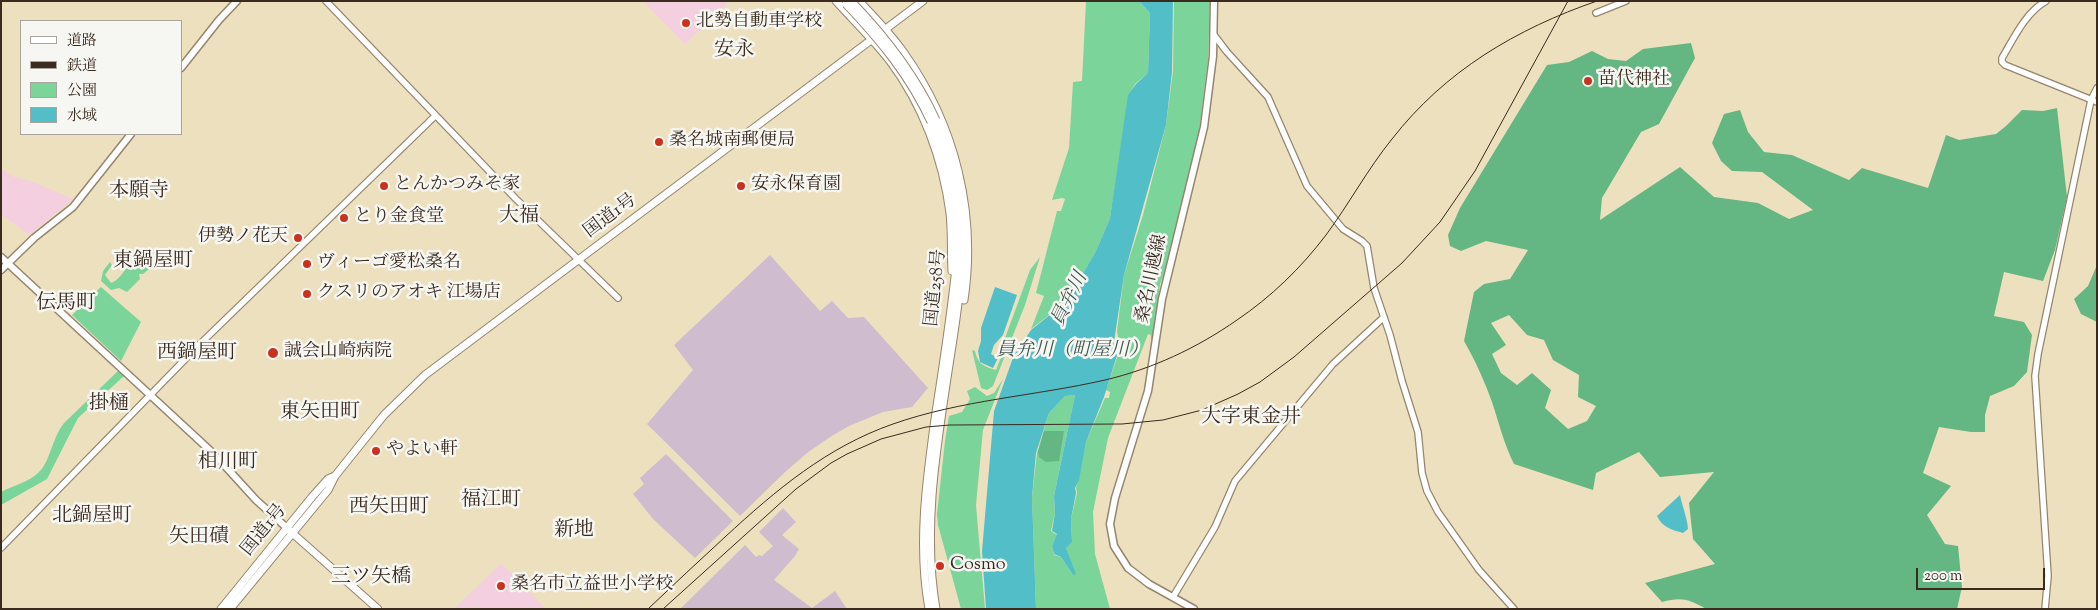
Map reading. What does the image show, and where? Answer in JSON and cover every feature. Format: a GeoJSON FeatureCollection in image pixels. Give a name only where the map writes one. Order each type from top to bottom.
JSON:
{"type":"FeatureCollection","features":[{"type":"Feature","properties":{"kind":"highway"},"geometry":{"type":"LineString","coordinates":[[836,1],[889,60],[907,87],[926,124],[944,177],[950,213],[954,293]]}},
{"type":"Feature","properties":{"kind":"highway"},"geometry":{"type":"LineString","coordinates":[[858,1],[904,52],[938,112],[958,164],[965,201],[968,254],[962,310],[955,328]]}},
{"type":"Feature","properties":{"kind":"highway","name":"国道1号"},"geometry":{"type":"LineString","coordinates":[[220,609],[328,490],[335,476],[397,401],[425,375],[924,1]]}},
{"type":"Feature","properties":{"kind":"highway","name":"国道258号"},"geometry":{"type":"LineString","coordinates":[[847,2],[876,27],[906,65],[954,171],[961,210],[963,256],[955,328],[935,456],[930,528],[931,564],[936,609]]}},
{"type":"Feature","properties":{"kind":"highway","name":"国道258号"},"geometry":{"type":"LineString","coordinates":[[929,609],[924,545],[925,508],[930,456],[954,293],[957,258],[953,198],[948,171],[933,121]]}},
{"type":"Feature","properties":{"kind":"highway"},"geometry":{"type":"LineString","coordinates":[[290,531],[378,609]]}},
{"type":"Feature","properties":{"kind":"highway","name":"国道1号"},"geometry":{"type":"LineString","coordinates":[[230,609],[290,531]]}},
{"type":"Feature","properties":{"kind":"main road"},"geometry":{"type":"LineString","coordinates":[[182,67],[219,20],[238,1]]}},
{"type":"Feature","properties":{"kind":"main road","name":"桑名川越線"},"geometry":{"type":"LineString","coordinates":[[1194,609],[1138,576],[1122,562],[1114,546],[1110,524],[1115,498],[1148,391],[1162,299],[1204,127],[1210,92],[1214,1]]}},
{"type":"Feature","properties":{"kind":"main road"},"geometry":{"type":"LineString","coordinates":[[1,270],[34,238],[73,207],[130,135]]}},
{"type":"Feature","properties":{"kind":"main road"},"geometry":{"type":"LineString","coordinates":[[1,257],[149,396],[215,455],[256,500],[290,531]]}},
{"type":"Feature","properties":{"kind":"street"},"geometry":{"type":"LineString","coordinates":[[326,1],[515,198],[580,259],[618,298]]}},
{"type":"Feature","properties":{"kind":"street"},"geometry":{"type":"LineString","coordinates":[[1596,13],[1626,1]]}},
{"type":"Feature","properties":{"kind":"street"},"geometry":{"type":"LineString","coordinates":[[2046,1],[2036,8],[2022,24],[2002,58],[2002,62],[2094,101]]}},
{"type":"Feature","properties":{"kind":"street"},"geometry":{"type":"LineString","coordinates":[[1214,35],[1268,97],[1307,186],[1343,229],[1367,246],[1374,288],[1418,432],[1422,473],[1427,491],[1438,512],[1483,575],[1514,609]]}},
{"type":"Feature","properties":{"kind":"street"},"geometry":{"type":"LineString","coordinates":[[2046,609],[2047,567],[2036,376],[2038,354],[2097,88]]}},
{"type":"Feature","properties":{"kind":"street"},"geometry":{"type":"LineString","coordinates":[[1,548],[149,396],[326,220],[435,116]]}},
{"type":"Feature","properties":{"kind":"street"},"geometry":{"type":"LineString","coordinates":[[1173,596],[1215,527],[1235,482],[1328,370],[1384,317]]}},
{"type":"Feature","properties":{"kind":"shaded area","name":"北勢自動車学校"},"geometry":{"type":"Polygon","coordinates":[[[643,1],[730,1],[685,44],[643,1]]]}},
{"type":"Feature","properties":{"kind":"shaded area"},"geometry":{"type":"Polygon","coordinates":[[[1,169],[14,177],[31,181],[73,199],[30,235],[3,216],[1,217],[1,169]]]}},
{"type":"Feature","properties":{"kind":"shaded area"},"geometry":{"type":"Polygon","coordinates":[[[770,255],[820,311],[832,301],[848,318],[864,317],[928,388],[912,407],[883,412],[849,426],[830,437],[807,453],[783,474],[740,516],[647,424],[693,370],[674,345],[770,255]]]}},
{"type":"Feature","properties":{"kind":"shaded area"},"geometry":{"type":"Polygon","coordinates":[[[666,454],[733,521],[695,558],[653,519],[633,494],[644,484],[640,478],[666,454]]]}},
{"type":"Feature","properties":{"kind":"shaded area"},"geometry":{"type":"Polygon","coordinates":[[[783,508],[796,522],[782,535],[799,549],[774,580],[812,608],[835,591],[847,609],[680,609],[745,545],[756,557],[762,556],[773,546],[759,532],[783,508]]]}},
{"type":"Feature","properties":{"kind":"shaded area","name":"桑名市立益世小学校"},"geometry":{"type":"Polygon","coordinates":[[[501,563],[546,609],[454,609],[501,563]]]}},
{"type":"Feature","properties":{"kind":"green space"},"geometry":{"type":"Polygon","coordinates":[[[1086,1],[1139,1],[1150,13],[1148,73],[1135,84],[1129,95],[1110,218],[1096,251],[1066,302],[1031,329],[1044,296],[1036,293],[1057,211],[1061,211],[1065,199],[1052,200],[1069,148],[1073,82],[1082,81],[1086,1]]]}},
{"type":"Feature","properties":{"kind":"green space"},"geometry":{"type":"Polygon","coordinates":[[[1174,1],[1210,1],[1208,60],[1199,132],[1171,256],[1160,284],[1151,360],[1151,335],[1148,334],[1108,438],[1093,512],[1095,554],[1110,609],[1036,609],[1032,497],[1037,453],[1049,413],[1065,396],[1075,395],[1054,496],[1055,513],[1051,531],[1057,535],[1052,546],[1054,555],[1061,557],[1073,575],[1066,548],[1072,541],[1071,519],[1077,493],[1076,488],[1086,442],[1105,398],[1109,398],[1110,392],[1106,390],[1120,349],[1117,331],[1124,275],[1143,215],[1166,125],[1173,71],[1174,1]]]}},
{"type":"Feature","properties":{"kind":"green space"},"geometry":{"type":"Polygon","coordinates":[[[1691,43],[1695,58],[1659,124],[1641,132],[1602,198],[1600,220],[1680,167],[1714,197],[1758,203],[1789,219],[1813,210],[1762,172],[1732,171],[1721,161],[1712,143],[1724,114],[1740,110],[1748,132],[1764,152],[1792,155],[1849,180],[1862,168],[1928,188],[1946,135],[1959,140],[1996,134],[2022,110],[2043,111],[2057,108],[2067,197],[2055,250],[2043,281],[2004,272],[1994,316],[2024,322],[2032,335],[2027,372],[2014,386],[1990,396],[1985,415],[1985,432],[1971,432],[1939,427],[1923,473],[1951,486],[1927,515],[1945,544],[1958,546],[1962,587],[1957,609],[1706,609],[1685,600],[1662,602],[1645,583],[1715,564],[1693,539],[1689,503],[1714,472],[1660,477],[1639,452],[1596,473],[1593,490],[1514,464],[1504,441],[1486,386],[1464,341],[1474,292],[1484,284],[1510,279],[1528,250],[1486,241],[1461,251],[1450,246],[1448,235],[1460,208],[1547,65],[1569,62],[1592,51],[1608,59],[1626,61],[1643,49],[1691,43]],[[1509,315],[1491,323],[1506,345],[1492,354],[1501,373],[1517,385],[1532,373],[1551,390],[1545,408],[1568,429],[1587,421],[1596,406],[1578,397],[1579,375],[1553,360],[1544,340],[1527,335],[1509,315]]]}},
{"type":"Feature","properties":{"kind":"green space"},"geometry":{"type":"Polygon","coordinates":[[[1040,257],[1025,305],[993,386],[987,390],[981,388],[972,350],[975,351],[977,359],[982,364],[996,370],[1004,350],[1001,349],[1030,270],[1040,257]]]}},
{"type":"Feature","properties":{"kind":"green space"},"geometry":{"type":"Polygon","coordinates":[[[110,262],[112,265],[105,275],[111,283],[128,267],[131,266],[133,268],[143,263],[149,269],[143,274],[139,274],[140,279],[127,292],[119,288],[111,290],[101,281],[103,271],[110,262]]]}},
{"type":"Feature","properties":{"kind":"green space"},"geometry":{"type":"Polygon","coordinates":[[[2097,265],[2097,322],[2081,314],[2074,299],[2088,286],[2097,265]]]}},
{"type":"Feature","properties":{"kind":"green space"},"geometry":{"type":"Polygon","coordinates":[[[101,287],[141,322],[121,361],[72,315],[101,287]]]}},
{"type":"Feature","properties":{"kind":"green space"},"geometry":{"type":"Polygon","coordinates":[[[118,371],[124,376],[78,418],[47,479],[1,505],[1,492],[35,476],[43,468],[64,423],[118,371]]]}},
{"type":"Feature","properties":{"kind":"green space"},"geometry":{"type":"Polygon","coordinates":[[[1003,379],[983,430],[976,505],[985,609],[961,609],[938,525],[937,514],[949,416],[962,412],[970,399],[967,391],[975,387],[987,396],[994,393],[1003,379]]]}},
{"type":"Feature","properties":{"kind":"green space"},"geometry":{"type":"Polygon","coordinates":[[[1044,431],[1064,431],[1059,461],[1046,462],[1039,457],[1038,452],[1044,431]]]}},
{"type":"Feature","properties":{"kind":"water","name":"員弁川（町屋川）"},"geometry":{"type":"Polygon","coordinates":[[[1139,1],[1173,1],[1172,72],[1166,125],[1124,275],[1114,342],[1119,349],[1104,397],[1086,442],[1079,480],[1075,488],[1076,493],[1071,519],[1072,542],[1066,548],[1076,574],[1073,575],[1061,557],[1054,554],[1052,546],[1057,534],[1052,531],[1055,513],[1054,496],[1075,395],[1065,396],[1049,413],[1036,453],[1032,497],[1036,609],[986,609],[982,551],[994,411],[1014,355],[1031,330],[1066,302],[1096,251],[1110,218],[1128,95],[1148,73],[1150,13],[1139,1]]]}},
{"type":"Feature","properties":{"kind":"water"},"geometry":{"type":"Polygon","coordinates":[[[995,287],[1017,295],[1003,335],[994,345],[991,354],[998,358],[993,368],[980,362],[978,351],[981,341],[981,328],[995,287]]]}},
{"type":"Feature","properties":{"kind":"water"},"geometry":{"type":"Polygon","coordinates":[[[1680,495],[1688,526],[1688,529],[1683,533],[1671,529],[1659,520],[1657,516],[1680,495]]]}},
{"type":"Feature","properties":{"kind":"railway"},"geometry":{"type":"LineString","coordinates":[[663,609],[796,489],[831,463],[881,439],[926,427],[950,425],[1122,424],[1163,420],[1202,410],[1260,382],[1294,357],[1402,263],[1440,222],[1475,171],[1568,1]]}},
{"type":"Feature","properties":{"kind":"railway"},"geometry":{"type":"LineString","coordinates":[[648,609],[763,503],[824,457],[846,445],[893,424],[945,409],[1079,386],[1140,370],[1174,356],[1222,330],[1262,302],[1306,259],[1326,235],[1392,139],[1435,93],[1484,55],[1511,39],[1567,12],[1597,1]]}},
{"type":"Feature","properties":{"kind":"place","name":"北勢自動車学校"},"geometry":{"type":"Point","coordinates":[686,23]}},
{"type":"Feature","properties":{"kind":"place","name":"苗代神社"},"geometry":{"type":"Point","coordinates":[1588,81]}},
{"type":"Feature","properties":{"kind":"place","name":"桑名城南郵便局"},"geometry":{"type":"Point","coordinates":[659,142]}},
{"type":"Feature","properties":{"kind":"place","name":"とんかつみそ家"},"geometry":{"type":"Point","coordinates":[384,186]}},
{"type":"Feature","properties":{"kind":"place","name":"安永保育園"},"geometry":{"type":"Point","coordinates":[741,186]}},
{"type":"Feature","properties":{"kind":"place","name":"とり金食堂"},"geometry":{"type":"Point","coordinates":[344,218]}},
{"type":"Feature","properties":{"kind":"place","name":"伊勢ノ花天"},"geometry":{"type":"Point","coordinates":[298,238]}},
{"type":"Feature","properties":{"kind":"place","name":"ヴィーゴ愛松桑名"},"geometry":{"type":"Point","coordinates":[307,264]}},
{"type":"Feature","properties":{"kind":"place","name":"クスリのアオキ 江場店"},"geometry":{"type":"Point","coordinates":[307,294]}},
{"type":"Feature","properties":{"kind":"place","name":"誠会山崎病院"},"geometry":{"type":"Point","coordinates":[273,353]}},
{"type":"Feature","properties":{"kind":"place","name":"やよい軒"},"geometry":{"type":"Point","coordinates":[376,451]}},
{"type":"Feature","properties":{"kind":"place","name":"Cosmo"},"geometry":{"type":"Point","coordinates":[940,566]}},
{"type":"Feature","properties":{"kind":"place","name":"桑名市立益世小学校"},"geometry":{"type":"Point","coordinates":[501,586]}},
{"type":"Feature","properties":{"kind":"district","name":"安永"},"geometry":{"type":"Point","coordinates":[734,52]}},
{"type":"Feature","properties":{"kind":"district","name":"本願寺"},"geometry":{"type":"Point","coordinates":[139,193]}},
{"type":"Feature","properties":{"kind":"district","name":"大福"},"geometry":{"type":"Point","coordinates":[519,218]}},
{"type":"Feature","properties":{"kind":"district","name":"東鍋屋町"},"geometry":{"type":"Point","coordinates":[153,263]}},
{"type":"Feature","properties":{"kind":"district","name":"伝馬町"},"geometry":{"type":"Point","coordinates":[66,305]}},
{"type":"Feature","properties":{"kind":"district","name":"西鍋屋町"},"geometry":{"type":"Point","coordinates":[197,355]}},
{"type":"Feature","properties":{"kind":"district","name":"掛樋"},"geometry":{"type":"Point","coordinates":[109,406]}},
{"type":"Feature","properties":{"kind":"district","name":"東矢田町"},"geometry":{"type":"Point","coordinates":[320,414]}},
{"type":"Feature","properties":{"kind":"district","name":"大字東金井"},"geometry":{"type":"Point","coordinates":[1251,419]}},
{"type":"Feature","properties":{"kind":"district","name":"相川町"},"geometry":{"type":"Point","coordinates":[228,464]}},
{"type":"Feature","properties":{"kind":"district","name":"福江町"},"geometry":{"type":"Point","coordinates":[491,502]}},
{"type":"Feature","properties":{"kind":"district","name":"西矢田町"},"geometry":{"type":"Point","coordinates":[389,509]}},
{"type":"Feature","properties":{"kind":"district","name":"北鍋屋町"},"geometry":{"type":"Point","coordinates":[92,518]}},
{"type":"Feature","properties":{"kind":"district","name":"新地"},"geometry":{"type":"Point","coordinates":[574,532]}},
{"type":"Feature","properties":{"kind":"district","name":"矢田磧"},"geometry":{"type":"Point","coordinates":[199,539]}},
{"type":"Feature","properties":{"kind":"district","name":"三ツ矢橋"},"geometry":{"type":"Point","coordinates":[371,579]}},
{"type":"Feature","properties":{"kind":"water label","name":"員弁川"},"geometry":{"type":"Point","coordinates":[1071,300]}}]}
